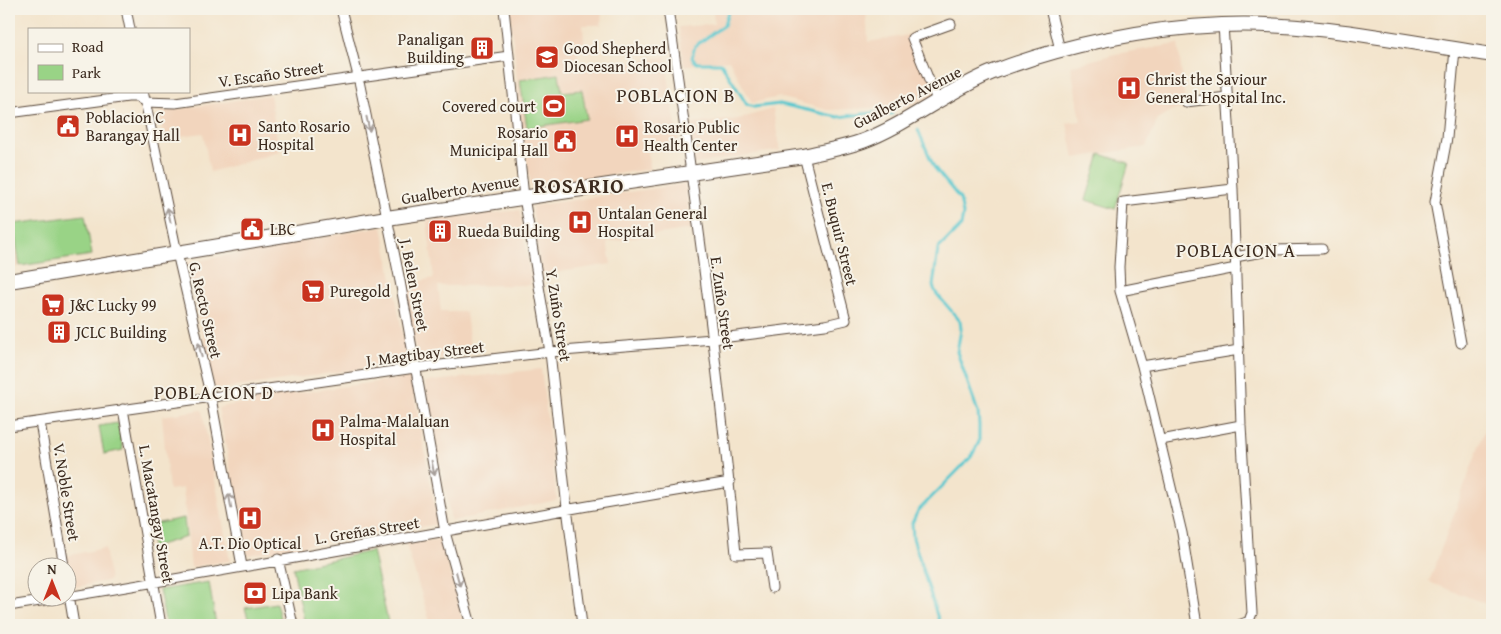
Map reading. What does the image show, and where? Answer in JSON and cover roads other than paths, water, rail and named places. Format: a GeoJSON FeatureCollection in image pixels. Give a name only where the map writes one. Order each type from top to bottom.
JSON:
{"type":"FeatureCollection","features":[{"type":"Feature","properties":{"kind":"main road","name":"Gualberto Avenue"},"geometry":{"type":"LineString","coordinates":[[9,281],[387,218],[804,156],[862,141],[937,100],[993,73],[1060,50],[1153,32],[1224,24],[1349,33],[1492,55]]}},
{"type":"Feature","properties":{"kind":"street"},"geometry":{"type":"LineString","coordinates":[[126,9],[130,28]]}},
{"type":"Feature","properties":{"kind":"street","name":"J. Belen Street"},"geometry":{"type":"LineString","coordinates":[[341,9],[358,76],[387,218],[445,532],[471,625]]}},
{"type":"Feature","properties":{"kind":"street","name":"Y. Zuño Street"},"geometry":{"type":"LineString","coordinates":[[504,9],[524,197],[550,352],[582,625]]}},
{"type":"Feature","properties":{"kind":"street","name":"E. Zuño Street"},"geometry":{"type":"LineString","coordinates":[[668,9],[692,172],[713,339],[730,482],[736,554],[766,554],[772,588]]}},
{"type":"Feature","properties":{"kind":"street"},"geometry":{"type":"LineString","coordinates":[[1050,9],[1060,50]]}},
{"type":"Feature","properties":{"kind":"street"},"geometry":{"type":"LineString","coordinates":[[937,100],[912,38],[951,24]]}},
{"type":"Feature","properties":{"kind":"street"},"geometry":{"type":"LineString","coordinates":[[1224,24],[1233,189],[1241,424],[1252,613],[1249,621],[1239,625]]}},
{"type":"Feature","properties":{"kind":"street"},"geometry":{"type":"LineString","coordinates":[[1456,49],[1448,138],[1435,202],[1461,343]]}},
{"type":"Feature","properties":{"kind":"street","name":"V. Escaño Street"},"geometry":{"type":"LineString","coordinates":[[9,113],[128,97],[137,97],[145,102],[175,102],[509,56]]}},
{"type":"Feature","properties":{"kind":"street","name":"G. Recto Street"},"geometry":{"type":"LineString","coordinates":[[143,92],[177,253],[211,398],[242,566]]}},
{"type":"Feature","properties":{"kind":"street"},"geometry":{"type":"LineString","coordinates":[[1186,102],[1227,97]]}},
{"type":"Feature","properties":{"kind":"street","name":"E. Buquir Street"},"geometry":{"type":"LineString","coordinates":[[804,156],[846,320]]}},
{"type":"Feature","properties":{"kind":"street"},"geometry":{"type":"LineString","coordinates":[[1197,625],[1182,533],[1161,440],[1120,291],[1119,267],[1123,202],[1233,189]]}},
{"type":"Feature","properties":{"kind":"street"},"geometry":{"type":"LineString","coordinates":[[1235,257],[1274,250],[1322,249]]}},
{"type":"Feature","properties":{"kind":"street"},"geometry":{"type":"LineString","coordinates":[[1120,291],[1236,268]]}},
{"type":"Feature","properties":{"kind":"street","name":"J. Magtibay Street"},"geometry":{"type":"LineString","coordinates":[[9,426],[415,368],[550,352],[713,339],[825,325],[846,320]]}},
{"type":"Feature","properties":{"kind":"street"},"geometry":{"type":"LineString","coordinates":[[1142,366],[1239,350]]}},
{"type":"Feature","properties":{"kind":"street","name":"L. Macatangay Street"},"geometry":{"type":"LineString","coordinates":[[123,409],[161,625]]}},
{"type":"Feature","properties":{"kind":"street","name":"V. Noble Street"},"geometry":{"type":"LineString","coordinates":[[40,422],[62,556]]}},
{"type":"Feature","properties":{"kind":"street"},"geometry":{"type":"LineString","coordinates":[[1161,440],[1241,424]]}},
{"type":"Feature","properties":{"kind":"street","name":"L. Greñas Street"},"geometry":{"type":"LineString","coordinates":[[78,592],[153,582],[278,559],[445,532],[567,508],[730,482]]}},
{"type":"Feature","properties":{"kind":"street"},"geometry":{"type":"LineString","coordinates":[[278,559],[293,625]]}},
{"type":"Feature","properties":{"kind":"street","name":"L. Greñas Street"},"geometry":{"type":"LineString","coordinates":[[9,606],[28,602]]}},
{"type":"Feature","properties":{"kind":"street"},"geometry":{"type":"LineString","coordinates":[[70,606],[74,625]]}},
{"type":"Feature","properties":{"kind":"waterway"},"geometry":{"type":"LineString","coordinates":[[729,9],[724,25],[695,46],[692,58],[697,63],[721,63],[747,105],[754,107],[780,104],[838,117],[872,113],[892,114]]}},
{"type":"Feature","properties":{"kind":"waterway"},"geometry":{"type":"LineString","coordinates":[[918,130],[934,167],[960,199],[963,214],[961,226],[938,249],[933,286],[936,293],[960,321],[961,329],[957,352],[978,412],[979,425],[979,442],[971,457],[918,511],[912,523],[913,538],[940,625]]}},
{"type":"Feature","properties":{"kind":"place","name":"Panaligan Building"},"geometry":{"type":"Point","coordinates":[482,48]}},
{"type":"Feature","properties":{"kind":"place","name":"Good Shepherd Diocesan School"},"geometry":{"type":"Point","coordinates":[547,57]}},
{"type":"Feature","properties":{"kind":"place","name":"Christ the Saviour General Hospital Inc."},"geometry":{"type":"Point","coordinates":[1129,88]}},
{"type":"Feature","properties":{"kind":"place","name":"Covered court"},"geometry":{"type":"Point","coordinates":[554,106]}},
{"type":"Feature","properties":{"kind":"place","name":"Poblacion C Barangay Hall"},"geometry":{"type":"Point","coordinates":[68,126]}},
{"type":"Feature","properties":{"kind":"place","name":"Santo Rosario Hospital"},"geometry":{"type":"Point","coordinates":[240,135]}},
{"type":"Feature","properties":{"kind":"place","name":"Rosario Public Health Center"},"geometry":{"type":"Point","coordinates":[627,136]}},
{"type":"Feature","properties":{"kind":"place","name":"Rosario Municipal Hall"},"geometry":{"type":"Point","coordinates":[565,141]}},
{"type":"Feature","properties":{"kind":"place","name":"Untalan General Hospital"},"geometry":{"type":"Point","coordinates":[580,222]}},
{"type":"Feature","properties":{"kind":"place","name":"LBC"},"geometry":{"type":"Point","coordinates":[252,229]}},
{"type":"Feature","properties":{"kind":"place","name":"Rueda Building"},"geometry":{"type":"Point","coordinates":[440,231]}},
{"type":"Feature","properties":{"kind":"place","name":"Puregold"},"geometry":{"type":"Point","coordinates":[313,291]}},
{"type":"Feature","properties":{"kind":"place","name":"J&C Lucky 99"},"geometry":{"type":"Point","coordinates":[53,305]}},
{"type":"Feature","properties":{"kind":"place","name":"JCLC Building"},"geometry":{"type":"Point","coordinates":[59,332]}},
{"type":"Feature","properties":{"kind":"place","name":"Palma-Malaluan Hospital"},"geometry":{"type":"Point","coordinates":[323,430]}},
{"type":"Feature","properties":{"kind":"place","name":"A.T. Dio Optical"},"geometry":{"type":"Point","coordinates":[250,518]}},
{"type":"Feature","properties":{"kind":"place","name":"Lipa Bank"},"geometry":{"type":"Point","coordinates":[255,593]}},
{"type":"Feature","properties":{"kind":"district","name":"POBLACION B"},"geometry":{"type":"Point","coordinates":[676,95]}},
{"type":"Feature","properties":{"kind":"district","name":"ROSARIO"},"geometry":{"type":"Point","coordinates":[579,185]}},
{"type":"Feature","properties":{"kind":"district","name":"POBLACION A"},"geometry":{"type":"Point","coordinates":[1236,250]}},
{"type":"Feature","properties":{"kind":"district","name":"POBLACION D"},"geometry":{"type":"Point","coordinates":[214,392]}}]}
